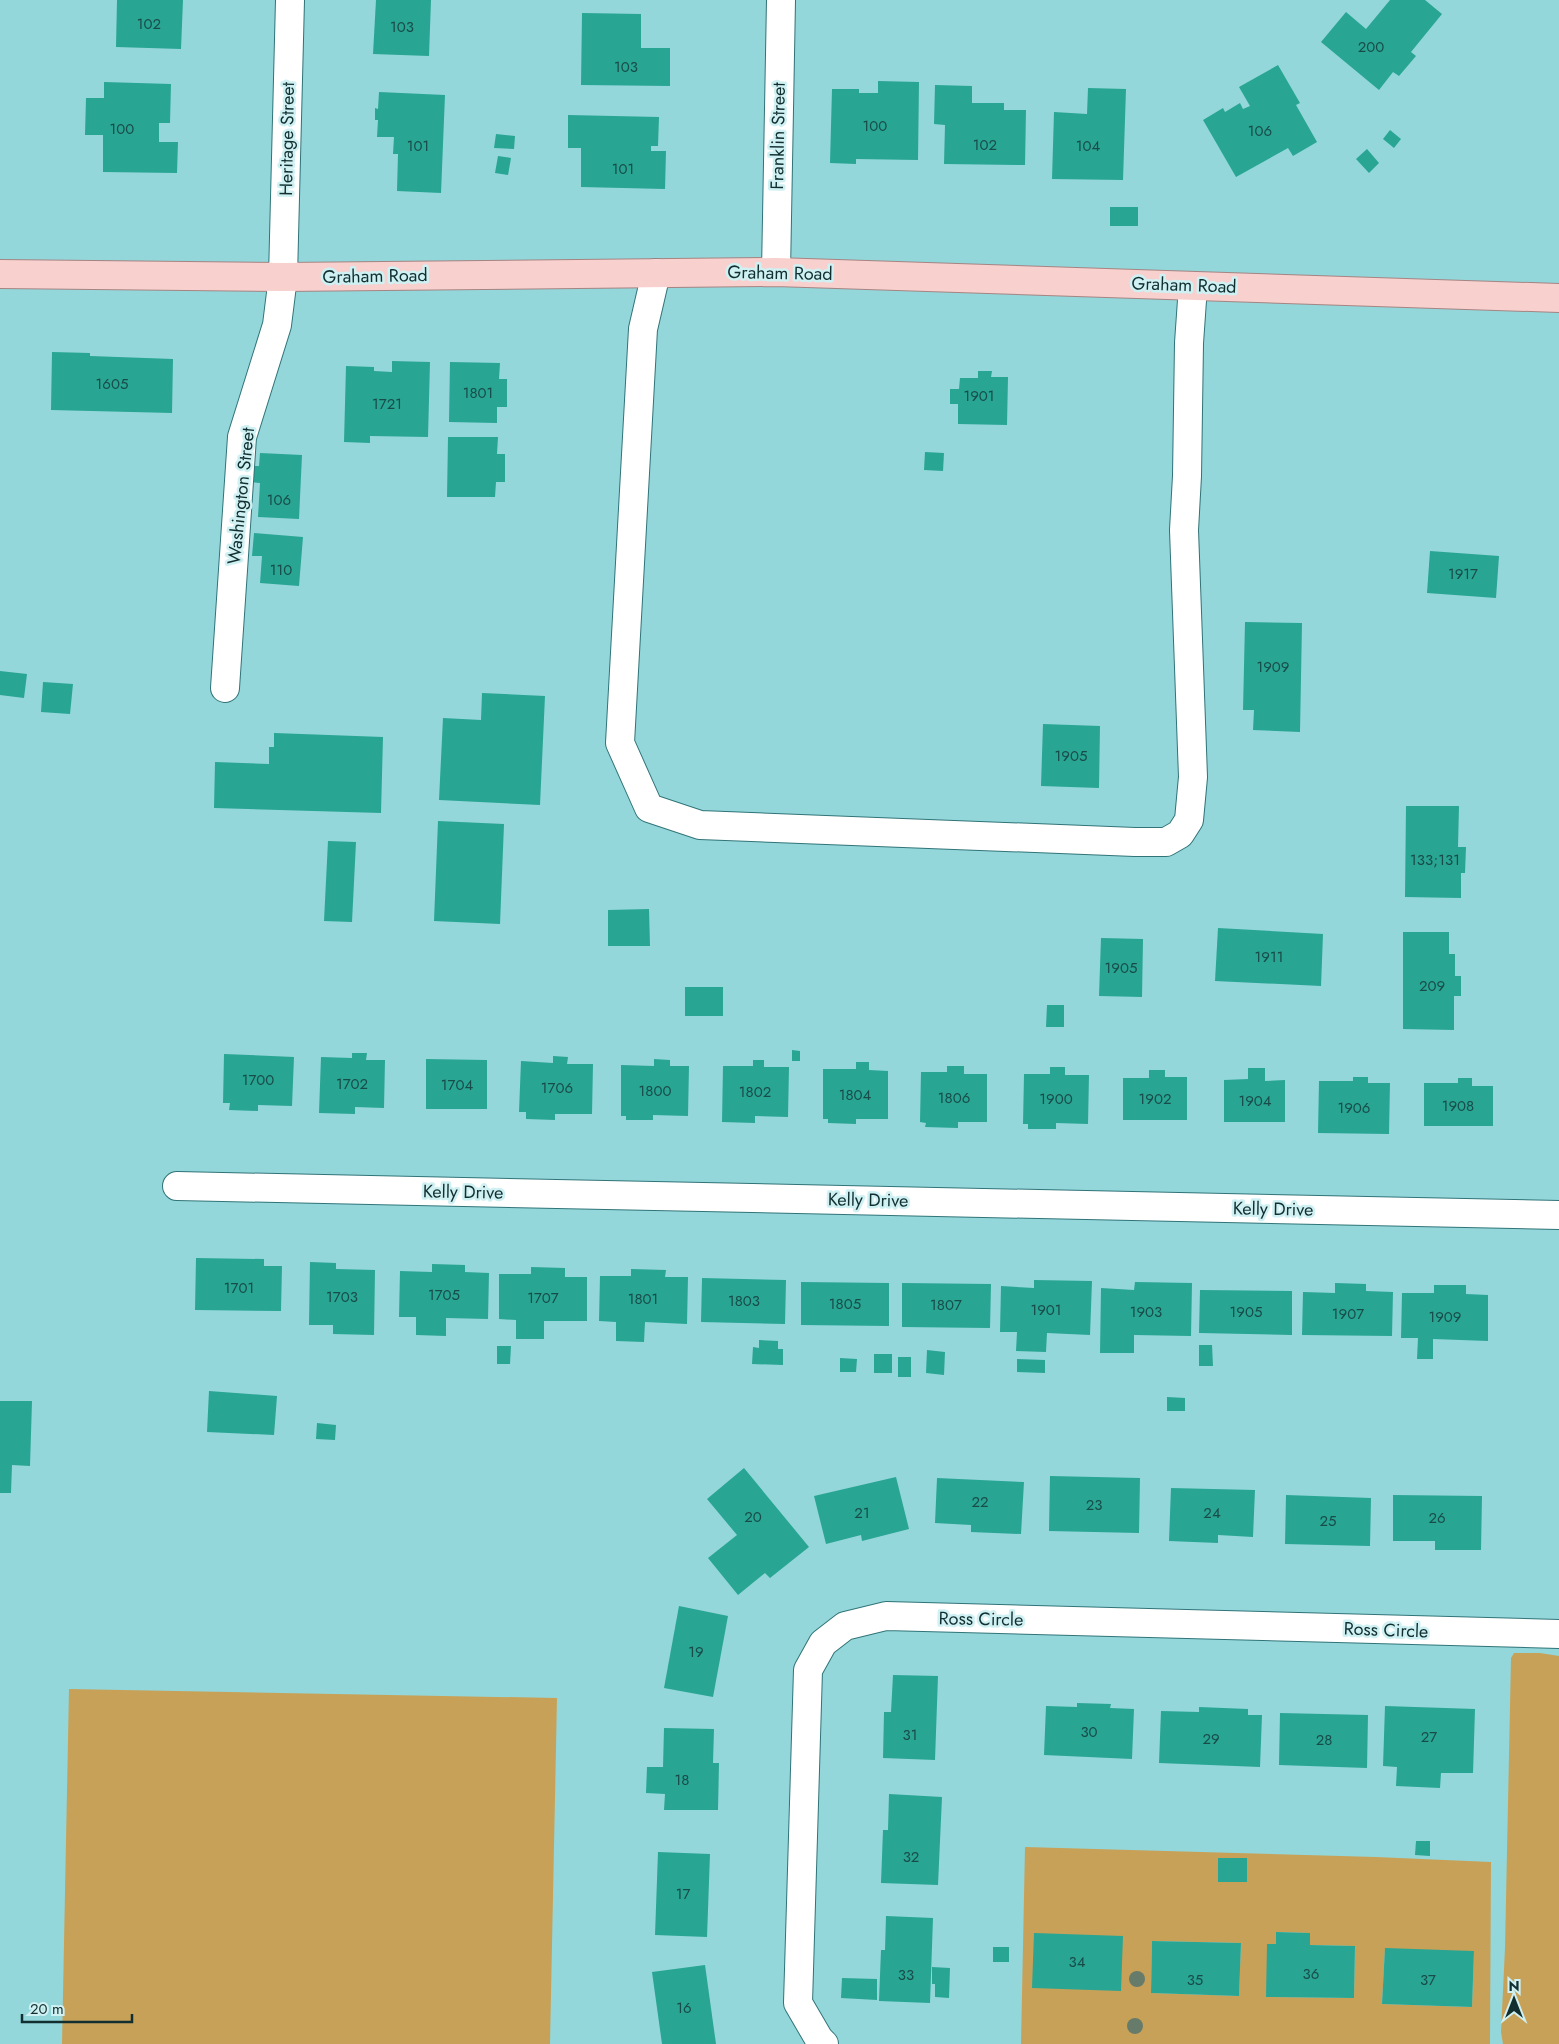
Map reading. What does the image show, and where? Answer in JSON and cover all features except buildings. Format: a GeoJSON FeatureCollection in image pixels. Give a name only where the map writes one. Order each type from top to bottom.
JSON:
{"type":"FeatureCollection","features":[{"type":"Feature","properties":{"kind":"main road","name":"Graham Road"},"geometry":{"type":"LineString","coordinates":[[0,274],[283,277],[776,272],[1559,298]]}},
{"type":"Feature","properties":{"kind":"street","name":"Heritage Street"},"geometry":{"type":"LineString","coordinates":[[283,277],[290,0]]}},
{"type":"Feature","properties":{"kind":"street","name":"Franklin Street"},"geometry":{"type":"LineString","coordinates":[[776,272],[781,0]]}},
{"type":"Feature","properties":{"kind":"street"},"geometry":{"type":"LineString","coordinates":[[656,273],[643,329],[620,743],[649,808],[700,825],[1134,842],[1166,842],[1180,834],[1189,820],[1193,777],[1184,530],[1187,476],[1189,344],[1193,286]]}},
{"type":"Feature","properties":{"kind":"street","name":"Washington Street"},"geometry":{"type":"LineString","coordinates":[[226,688],[242,437],[277,325],[283,277]]}},
{"type":"Feature","properties":{"kind":"street","name":"Kelly Drive"},"geometry":{"type":"LineString","coordinates":[[177,1186],[1559,1215]]}},
{"type":"Feature","properties":{"kind":"street","name":"Ross Circle"},"geometry":{"type":"LineString","coordinates":[[824,2044],[819,2039],[798,2002],[808,1670],[823,1643],[845,1626],[886,1616],[1559,1634]]}},
{"type":"Feature","properties":{"kind":"shaded area"},"geometry":{"type":"Polygon","coordinates":[[[1514,1653],[1540,1653],[1559,1656],[1559,2044],[1503,2044],[1501,2032],[1505,1948],[1511,1658],[1514,1653]]]}},
{"type":"Feature","properties":{"kind":"shaded area"},"geometry":{"type":"Polygon","coordinates":[[[69,1689],[557,1698],[550,2044],[62,2044],[69,1689]]]}},
{"type":"Feature","properties":{"kind":"shaded area"},"geometry":{"type":"Polygon","coordinates":[[[1025,1847],[1491,1862],[1490,2044],[1021,2044],[1025,1847]],[[1277,1932],[1276,1944],[1267,1944],[1267,1997],[1354,1998],[1355,1946],[1310,1945],[1309,1933],[1277,1932]],[[1152,1941],[1151,1993],[1239,1996],[1241,1943],[1152,1941]],[[1385,1949],[1382,2004],[1472,2007],[1474,1952],[1385,1949]]]}}]}
